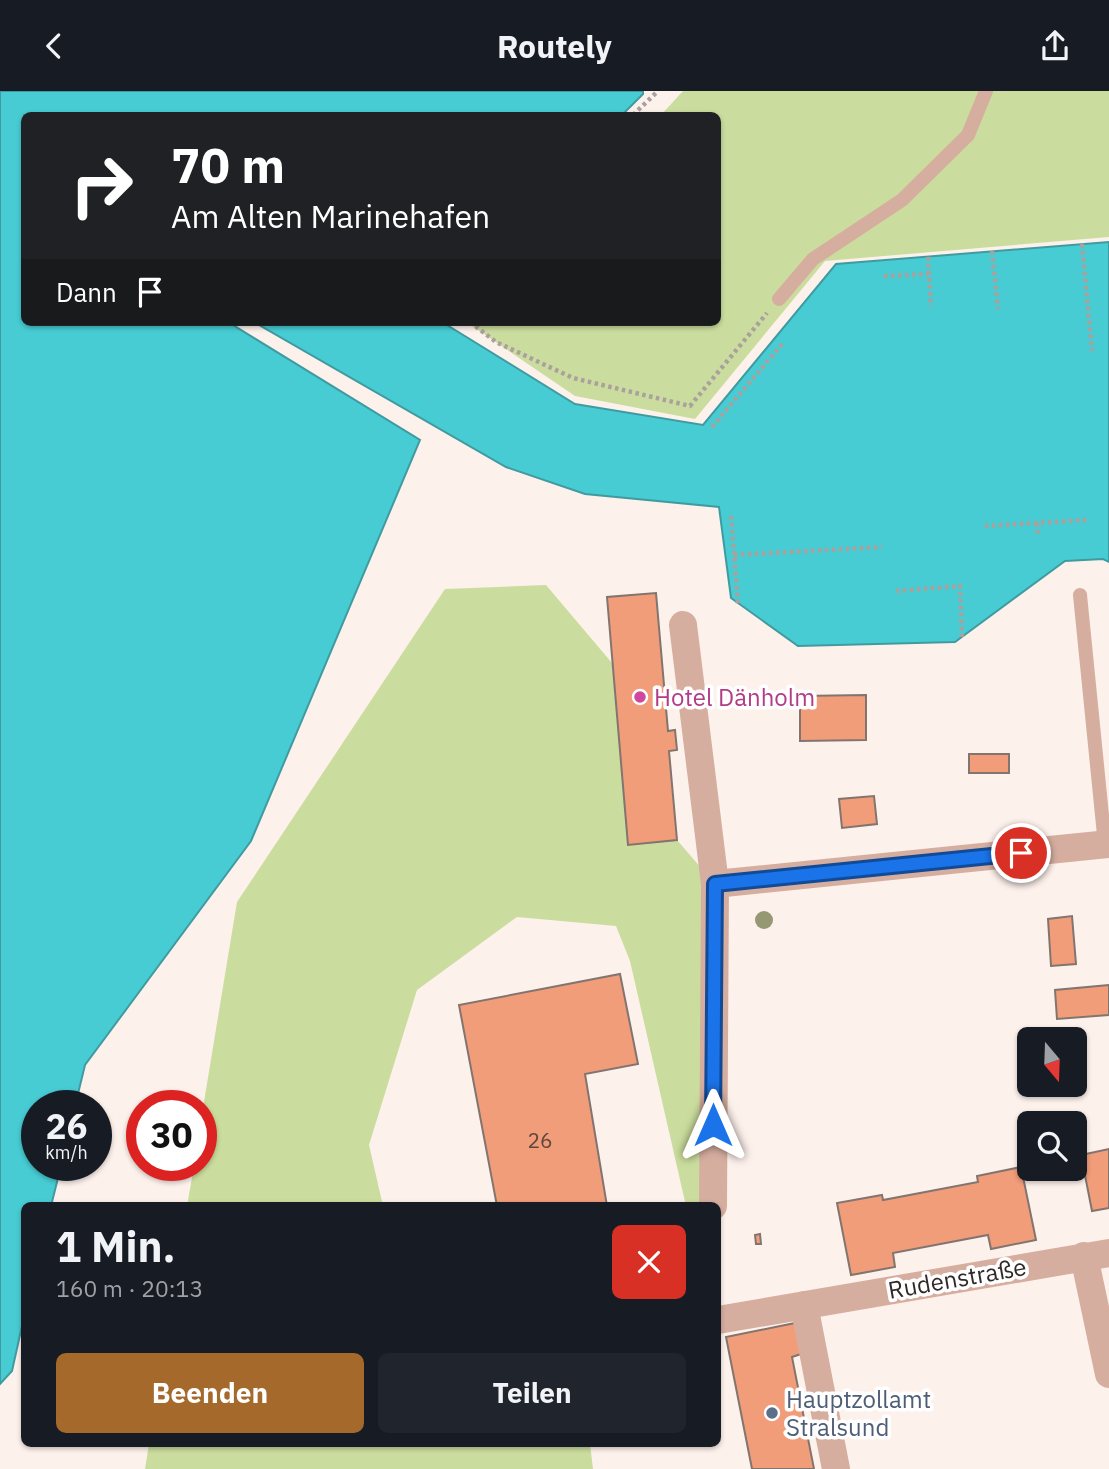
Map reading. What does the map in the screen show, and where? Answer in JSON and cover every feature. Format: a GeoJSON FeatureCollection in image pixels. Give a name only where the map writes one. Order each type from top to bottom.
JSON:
{"type":"FeatureCollection","features":[{"type":"Feature","properties":{"kind":"street"},"geometry":{"type":"LineString","coordinates":[[683,625],[715,884],[713,1202]]}},
{"type":"Feature","properties":{"kind":"street"},"geometry":{"type":"LineString","coordinates":[[715,884],[1107,844]]}},
{"type":"Feature","properties":{"kind":"street"},"geometry":{"type":"LineString","coordinates":[[1097,1254],[1109,1374]]}},
{"type":"Feature","properties":{"kind":"street","name":"Rudenstraße"},"geometry":{"type":"LineString","coordinates":[[721,1319],[1097,1254]]}},
{"type":"Feature","properties":{"kind":"street"},"geometry":{"type":"LineString","coordinates":[[804,1305],[836,1469]]}},
{"type":"Feature","properties":{"kind":"lane"},"geometry":{"type":"LineString","coordinates":[[779,299],[813,259],[902,201],[968,135],[986,91]]}},
{"type":"Feature","properties":{"kind":"lane"},"geometry":{"type":"LineString","coordinates":[[1080,595],[1107,844]]}},
{"type":"Feature","properties":{"kind":"path"},"geometry":{"type":"LineString","coordinates":[[636,112],[658,91]]}},
{"type":"Feature","properties":{"kind":"path"},"geometry":{"type":"LineString","coordinates":[[1082,244],[1092,351]]}},
{"type":"Feature","properties":{"kind":"path"},"geometry":{"type":"LineString","coordinates":[[992,251],[998,309]]}},
{"type":"Feature","properties":{"kind":"path"},"geometry":{"type":"LineString","coordinates":[[928,257],[931,307]]}},
{"type":"Feature","properties":{"kind":"path"},"geometry":{"type":"LineString","coordinates":[[884,276],[929,274]]}},
{"type":"Feature","properties":{"kind":"path"},"geometry":{"type":"LineString","coordinates":[[476,326],[496,342],[573,378],[690,406],[779,299]]}},
{"type":"Feature","properties":{"kind":"path"},"geometry":{"type":"LineString","coordinates":[[712,427],[783,343]]}},
{"type":"Feature","properties":{"kind":"path"},"geometry":{"type":"LineString","coordinates":[[731,516],[738,603]]}},
{"type":"Feature","properties":{"kind":"path"},"geometry":{"type":"LineString","coordinates":[[985,526],[1088,520]]}},
{"type":"Feature","properties":{"kind":"path"},"geometry":{"type":"LineString","coordinates":[[1037,523],[1038,537]]}},
{"type":"Feature","properties":{"kind":"path"},"geometry":{"type":"LineString","coordinates":[[734,555],[882,547]]}},
{"type":"Feature","properties":{"kind":"path"},"geometry":{"type":"LineString","coordinates":[[896,591],[960,586],[962,637]]}},
{"type":"Feature","properties":{"kind":"green space"},"geometry":{"type":"Polygon","coordinates":[[[683,91],[1109,91],[1109,237],[825,261],[695,419],[575,396],[472,326],[721,326],[721,112],[664,112],[683,91]]]}},
{"type":"Feature","properties":{"kind":"green space"},"geometry":{"type":"Polygon","coordinates":[[[546,585],[612,663],[628,844],[677,840],[715,884],[713,1202],[685,1202],[630,961],[616,926],[517,917],[417,990],[369,1145],[382,1202],[188,1202],[191,1181],[217,1181],[217,1090],[206,1090],[237,902],[445,589],[546,585]]]}},
{"type":"Feature","properties":{"kind":"green space"},"geometry":{"type":"Polygon","coordinates":[[[149,1447],[590,1447],[593,1469],[145,1469],[149,1447]]]}},
{"type":"Feature","properties":{"kind":"water"},"geometry":{"type":"Polygon","coordinates":[[[0,91],[643,91],[625,112],[21,112],[21,326],[235,326],[420,440],[251,841],[85,1065],[79,1090],[21,1090],[21,1181],[57,1181],[52,1202],[21,1202],[21,1330],[12,1371],[0,1384],[0,91]]]}},
{"type":"Feature","properties":{"kind":"water"},"geometry":{"type":"Polygon","coordinates":[[[1109,242],[1109,562],[1103,559],[1065,561],[955,642],[798,646],[731,598],[719,507],[585,494],[506,467],[261,326],[448,326],[575,404],[703,425],[836,264],[1109,242]]]}},
{"type":"Feature","properties":{"kind":"building","name":"Hotel Dänholm"},"geometry":{"type":"Polygon","coordinates":[[[656,593],[668,731],[675,730],[677,750],[669,751],[677,840],[628,845],[607,597],[656,593]]]}},
{"type":"Feature","properties":{"kind":"building"},"geometry":{"type":"Polygon","coordinates":[[[866,695],[866,740],[800,741],[800,696],[866,695]]]}},
{"type":"Feature","properties":{"kind":"building"},"geometry":{"type":"Polygon","coordinates":[[[969,754],[1009,754],[1009,773],[969,773],[969,754]]]}},
{"type":"Feature","properties":{"kind":"building"},"geometry":{"type":"Polygon","coordinates":[[[874,796],[877,824],[842,828],[839,799],[874,796]]]}},
{"type":"Feature","properties":{"kind":"building"},"geometry":{"type":"Polygon","coordinates":[[[1072,916],[1076,964],[1051,966],[1048,919],[1072,916]]]}},
{"type":"Feature","properties":{"kind":"building"},"geometry":{"type":"Polygon","coordinates":[[[620,974],[638,1064],[585,1074],[606,1202],[496,1202],[459,1005],[620,974]]]}},
{"type":"Feature","properties":{"kind":"building"},"geometry":{"type":"Polygon","coordinates":[[[1109,985],[1109,1015],[1057,1019],[1055,990],[1109,985]]]}},
{"type":"Feature","properties":{"kind":"building"},"geometry":{"type":"Polygon","coordinates":[[[1109,1149],[1109,1208],[1092,1211],[1086,1181],[1087,1154],[1109,1149]]]}},
{"type":"Feature","properties":{"kind":"building"},"geometry":{"type":"Polygon","coordinates":[[[1017,1168],[1017,1181],[1024,1181],[1036,1240],[991,1249],[988,1235],[893,1253],[895,1267],[851,1275],[837,1203],[882,1195],[883,1200],[978,1182],[977,1176],[1017,1168]]]}},
{"type":"Feature","properties":{"kind":"building"},"geometry":{"type":"Polygon","coordinates":[[[760,1234],[761,1244],[756,1244],[755,1235],[760,1234]]]}},
{"type":"Feature","properties":{"kind":"building","name":"Hauptzollamt Stralsund"},"geometry":{"type":"Polygon","coordinates":[[[795,1323],[801,1354],[792,1357],[814,1469],[752,1469],[726,1337],[795,1323]]]}},
{"type":"Feature","properties":{"kind":"place","name":"Hotel Dänholm"},"geometry":{"type":"Point","coordinates":[640,697]}},
{"type":"Feature","properties":{"kind":"place","name":"Hauptzollamt Stralsund"},"geometry":{"type":"Point","coordinates":[772,1413]}},
{"type":"Feature","properties":{"kind":"route"},"geometry":{"type":"LineString","coordinates":[[713,1125],[715,884],[1021,853]]}}]}
